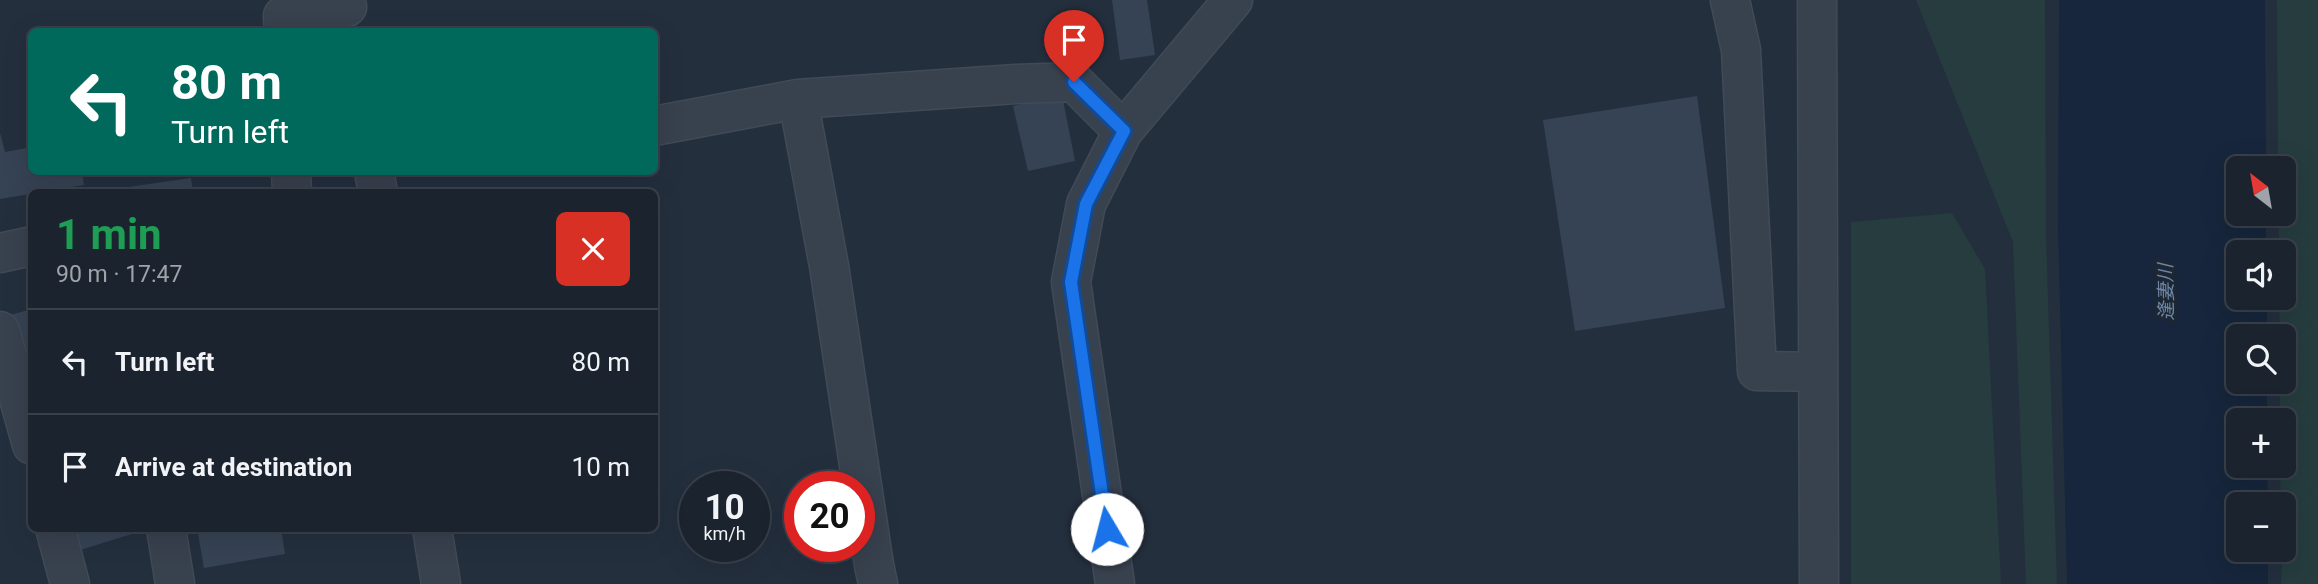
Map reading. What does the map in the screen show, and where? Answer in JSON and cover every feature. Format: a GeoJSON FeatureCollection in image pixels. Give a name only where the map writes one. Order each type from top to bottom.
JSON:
{"type":"FeatureCollection","features":[{"type":"Feature","properties":{"kind":"street"},"geometry":{"type":"LineString","coordinates":[[1115,584],[1071,282],[1086,204],[1124,131],[1233,0]]}},
{"type":"Feature","properties":{"kind":"street"},"geometry":{"type":"LineString","coordinates":[[1730,0],[1741,50],[1756,371],[1818,372]]}},
{"type":"Feature","properties":{"kind":"street"},"geometry":{"type":"LineString","coordinates":[[1817,0],[1819,584]]}},
{"type":"Feature","properties":{"kind":"street"},"geometry":{"type":"LineString","coordinates":[[284,28],[284,16],[348,13]]}},
{"type":"Feature","properties":{"kind":"street"},"geometry":{"type":"LineString","coordinates":[[658,125],[798,99],[1074,82],[1124,131]]}},
{"type":"Feature","properties":{"kind":"street"},"geometry":{"type":"LineString","coordinates":[[798,99],[829,266],[878,584]]}},
{"type":"Feature","properties":{"kind":"street"},"geometry":{"type":"LineString","coordinates":[[0,253],[28,247]]}},
{"type":"Feature","properties":{"kind":"street"},"geometry":{"type":"LineString","coordinates":[[0,331],[28,431]]}},
{"type":"Feature","properties":{"kind":"street"},"geometry":{"type":"LineString","coordinates":[[56,532],[70,584]]}},
{"type":"Feature","properties":{"kind":"street"},"geometry":{"type":"LineString","coordinates":[[167,532],[175,584]]}},
{"type":"Feature","properties":{"kind":"street"},"geometry":{"type":"LineString","coordinates":[[433,532],[441,584]]}},
{"type":"Feature","properties":{"kind":"green space"},"geometry":{"type":"Polygon","coordinates":[[[1916,0],[2045,0],[2046,238],[2057,584],[2026,584],[2013,242],[1916,0]]]}},
{"type":"Feature","properties":{"kind":"green space"},"geometry":{"type":"Polygon","coordinates":[[[2277,0],[2318,0],[2318,584],[2281,584],[2282,562],[2296,562],[2296,492],[2281,492],[2280,478],[2296,478],[2296,408],[2280,408],[2280,394],[2296,394],[2296,324],[2280,324],[2279,310],[2296,310],[2296,240],[2279,240],[2279,226],[2296,226],[2296,156],[2278,156],[2277,0]]]}},
{"type":"Feature","properties":{"kind":"green space"},"geometry":{"type":"Polygon","coordinates":[[[1952,213],[1985,269],[2001,584],[1851,584],[1851,222],[1952,213]]]}},
{"type":"Feature","properties":{"kind":"water","name":"逢妻川"},"geometry":{"type":"Polygon","coordinates":[[[2059,0],[2265,0],[2266,156],[2226,156],[2226,226],[2266,226],[2266,240],[2226,240],[2226,310],[2267,310],[2267,324],[2226,324],[2226,394],[2267,394],[2267,408],[2226,408],[2226,478],[2267,478],[2268,492],[2226,492],[2226,562],[2268,562],[2268,584],[2067,584],[2058,227],[2059,0]]]}},
{"type":"Feature","properties":{"kind":"building"},"geometry":{"type":"Polygon","coordinates":[[[1112,0],[1147,0],[1155,55],[1120,60],[1112,0]]]}},
{"type":"Feature","properties":{"kind":"building"},"geometry":{"type":"Polygon","coordinates":[[[1062,95],[1075,161],[1028,171],[1013,106],[1062,95]]]}},
{"type":"Feature","properties":{"kind":"building"},"geometry":{"type":"Polygon","coordinates":[[[1697,96],[1725,308],[1575,331],[1543,120],[1697,96]]]}},
{"type":"Feature","properties":{"kind":"building"},"geometry":{"type":"Polygon","coordinates":[[[0,133],[5,152],[28,148],[28,175],[82,175],[84,185],[60,189],[28,189],[28,194],[0,199],[0,133]]]}},
{"type":"Feature","properties":{"kind":"building"},"geometry":{"type":"Polygon","coordinates":[[[191,178],[193,189],[128,189],[191,178]]]}},
{"type":"Feature","properties":{"kind":"building"},"geometry":{"type":"Polygon","coordinates":[[[28,310],[28,346],[16,349],[6,316],[28,310]]]}},
{"type":"Feature","properties":{"kind":"building"},"geometry":{"type":"Polygon","coordinates":[[[71,532],[138,532],[77,551],[71,532]]]}},
{"type":"Feature","properties":{"kind":"building"},"geometry":{"type":"Polygon","coordinates":[[[198,532],[282,532],[285,554],[204,568],[198,532]]]}},
{"type":"Feature","properties":{"kind":"route"},"geometry":{"type":"LineString","coordinates":[[1074,82],[1124,131],[1086,204],[1071,282],[1107,529]]}}]}
